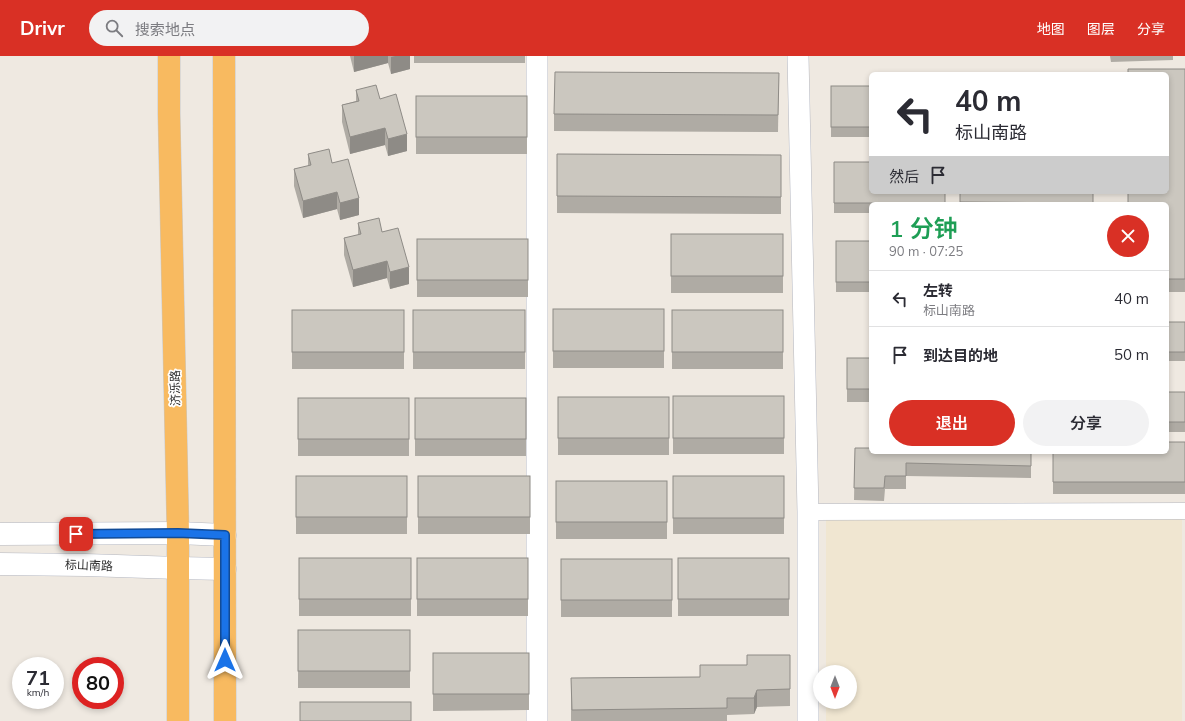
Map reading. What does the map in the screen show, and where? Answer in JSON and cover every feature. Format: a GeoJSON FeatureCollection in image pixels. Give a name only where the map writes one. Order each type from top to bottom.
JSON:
{"type":"FeatureCollection","features":[{"type":"Feature","properties":{"kind":"highway","name":"济泺路"},"geometry":{"type":"LineString","coordinates":[[168,56],[178,533],[178,721]]}},
{"type":"Feature","properties":{"kind":"highway"},"geometry":{"type":"LineString","coordinates":[[224,56],[225,721]]}},
{"type":"Feature","properties":{"kind":"main road"},"geometry":{"type":"LineString","coordinates":[[0,534],[178,533],[225,535]]}},
{"type":"Feature","properties":{"kind":"main road","name":"标山南路"},"geometry":{"type":"LineString","coordinates":[[0,564],[225,569]]}},
{"type":"Feature","properties":{"kind":"street"},"geometry":{"type":"LineString","coordinates":[[537,56],[537,721]]}},
{"type":"Feature","properties":{"kind":"street"},"geometry":{"type":"LineString","coordinates":[[798,56],[808,512],[808,721]]}},
{"type":"Feature","properties":{"kind":"street"},"geometry":{"type":"LineString","coordinates":[[808,512],[1185,511]]}},
{"type":"Feature","properties":{"kind":"shaded area"},"geometry":{"type":"Polygon","coordinates":[[[1182,515],[1182,721],[826,721],[826,709],[857,709],[857,665],[826,665],[826,517],[1182,515]]]}},
{"type":"Feature","properties":{"kind":"building"},"geometry":{"type":"Polygon","coordinates":[[[1128,69],[1185,69],[1185,279],[1169,279],[1169,202],[1128,202],[1128,194],[1169,194],[1169,72],[1128,72],[1128,69]]]}},
{"type":"Feature","properties":{"kind":"building"},"geometry":{"type":"Polygon","coordinates":[[[555,72],[779,73],[778,115],[554,114],[555,72]]]}},
{"type":"Feature","properties":{"kind":"building"},"geometry":{"type":"Polygon","coordinates":[[[376,85],[380,99],[396,94],[407,134],[388,139],[385,128],[350,137],[342,105],[359,101],[356,90],[376,85]]]}},
{"type":"Feature","properties":{"kind":"building"},"geometry":{"type":"Polygon","coordinates":[[[831,86],[869,86],[869,127],[831,127],[831,86]]]}},
{"type":"Feature","properties":{"kind":"building"},"geometry":{"type":"Polygon","coordinates":[[[416,96],[527,96],[527,137],[416,137],[416,96]]]}},
{"type":"Feature","properties":{"kind":"building"},"geometry":{"type":"Polygon","coordinates":[[[329,149],[332,163],[348,159],[359,198],[340,203],[337,192],[303,201],[294,169],[311,165],[308,154],[329,149]]]}},
{"type":"Feature","properties":{"kind":"building"},"geometry":{"type":"Polygon","coordinates":[[[557,154],[781,155],[781,197],[557,196],[557,154]]]}},
{"type":"Feature","properties":{"kind":"building"},"geometry":{"type":"Polygon","coordinates":[[[834,162],[869,162],[869,194],[945,194],[945,202],[834,203],[834,162]]]}},
{"type":"Feature","properties":{"kind":"building"},"geometry":{"type":"Polygon","coordinates":[[[960,194],[1093,194],[1093,202],[960,202],[960,194]]]}},
{"type":"Feature","properties":{"kind":"building"},"geometry":{"type":"Polygon","coordinates":[[[379,218],[382,232],[398,228],[409,267],[390,272],[387,261],[353,270],[344,238],[361,234],[358,223],[379,218]]]}},
{"type":"Feature","properties":{"kind":"building"},"geometry":{"type":"Polygon","coordinates":[[[671,234],[783,234],[783,276],[671,276],[671,234]]]}},
{"type":"Feature","properties":{"kind":"building"},"geometry":{"type":"Polygon","coordinates":[[[417,239],[528,239],[528,280],[417,280],[417,239]]]}},
{"type":"Feature","properties":{"kind":"building"},"geometry":{"type":"Polygon","coordinates":[[[836,241],[869,241],[869,282],[836,282],[836,241]]]}},
{"type":"Feature","properties":{"kind":"building"},"geometry":{"type":"Polygon","coordinates":[[[553,309],[664,309],[664,351],[553,351],[553,309]]]}},
{"type":"Feature","properties":{"kind":"building"},"geometry":{"type":"Polygon","coordinates":[[[292,310],[404,310],[404,352],[292,352],[292,310]]]}},
{"type":"Feature","properties":{"kind":"building"},"geometry":{"type":"Polygon","coordinates":[[[413,310],[525,310],[525,352],[413,352],[413,310]]]}},
{"type":"Feature","properties":{"kind":"building"},"geometry":{"type":"Polygon","coordinates":[[[672,310],[783,310],[783,352],[672,352],[672,310]]]}},
{"type":"Feature","properties":{"kind":"building"},"geometry":{"type":"Polygon","coordinates":[[[1169,322],[1185,322],[1185,352],[1169,352],[1169,322]]]}},
{"type":"Feature","properties":{"kind":"building"},"geometry":{"type":"Polygon","coordinates":[[[847,358],[869,358],[869,389],[847,389],[847,358]]]}},
{"type":"Feature","properties":{"kind":"building"},"geometry":{"type":"Polygon","coordinates":[[[1169,392],[1185,392],[1185,422],[1169,422],[1169,392]]]}},
{"type":"Feature","properties":{"kind":"building"},"geometry":{"type":"Polygon","coordinates":[[[673,396],[784,396],[784,438],[673,438],[673,396]]]}},
{"type":"Feature","properties":{"kind":"building"},"geometry":{"type":"Polygon","coordinates":[[[558,397],[669,397],[669,438],[558,438],[558,397]]]}},
{"type":"Feature","properties":{"kind":"building"},"geometry":{"type":"Polygon","coordinates":[[[298,398],[409,398],[409,439],[298,439],[298,398]]]}},
{"type":"Feature","properties":{"kind":"building"},"geometry":{"type":"Polygon","coordinates":[[[415,398],[526,398],[526,439],[415,439],[415,398]]]}},
{"type":"Feature","properties":{"kind":"building"},"geometry":{"type":"Polygon","coordinates":[[[1169,442],[1185,442],[1185,482],[1053,482],[1053,454],[1169,454],[1169,442]]]}},
{"type":"Feature","properties":{"kind":"building"},"geometry":{"type":"Polygon","coordinates":[[[855,448],[869,448],[869,454],[1031,454],[1031,466],[906,463],[906,476],[885,476],[884,488],[854,488],[855,448]]]}},
{"type":"Feature","properties":{"kind":"building"},"geometry":{"type":"Polygon","coordinates":[[[296,476],[407,476],[407,517],[296,517],[296,476]]]}},
{"type":"Feature","properties":{"kind":"building"},"geometry":{"type":"Polygon","coordinates":[[[418,476],[530,476],[530,517],[418,517],[418,476]]]}},
{"type":"Feature","properties":{"kind":"building"},"geometry":{"type":"Polygon","coordinates":[[[673,476],[784,476],[784,518],[673,518],[673,476]]]}},
{"type":"Feature","properties":{"kind":"building"},"geometry":{"type":"Polygon","coordinates":[[[556,481],[667,481],[667,522],[556,522],[556,481]]]}},
{"type":"Feature","properties":{"kind":"building"},"geometry":{"type":"Polygon","coordinates":[[[299,558],[411,558],[411,599],[299,599],[299,558]]]}},
{"type":"Feature","properties":{"kind":"building"},"geometry":{"type":"Polygon","coordinates":[[[417,558],[528,558],[528,599],[417,599],[417,558]]]}},
{"type":"Feature","properties":{"kind":"building"},"geometry":{"type":"Polygon","coordinates":[[[678,558],[789,558],[789,599],[678,599],[678,558]]]}},
{"type":"Feature","properties":{"kind":"building"},"geometry":{"type":"Polygon","coordinates":[[[561,559],[672,559],[672,600],[561,600],[561,559]]]}},
{"type":"Feature","properties":{"kind":"building"},"geometry":{"type":"Polygon","coordinates":[[[298,630],[410,630],[410,671],[298,671],[298,630]]]}},
{"type":"Feature","properties":{"kind":"building"},"geometry":{"type":"Polygon","coordinates":[[[433,653],[529,653],[529,694],[433,694],[433,653]]]}},
{"type":"Feature","properties":{"kind":"building"},"geometry":{"type":"Polygon","coordinates":[[[747,655],[790,655],[790,689],[757,690],[754,698],[727,698],[727,708],[572,710],[571,678],[700,677],[700,665],[747,665],[747,655]]]}},
{"type":"Feature","properties":{"kind":"building"},"geometry":{"type":"Polygon","coordinates":[[[300,702],[411,702],[411,721],[300,721],[300,702]]]}},
{"type":"Feature","properties":{"kind":"route"},"geometry":{"type":"LineString","coordinates":[[76,534],[178,533],[225,535],[225,660]]}}]}
